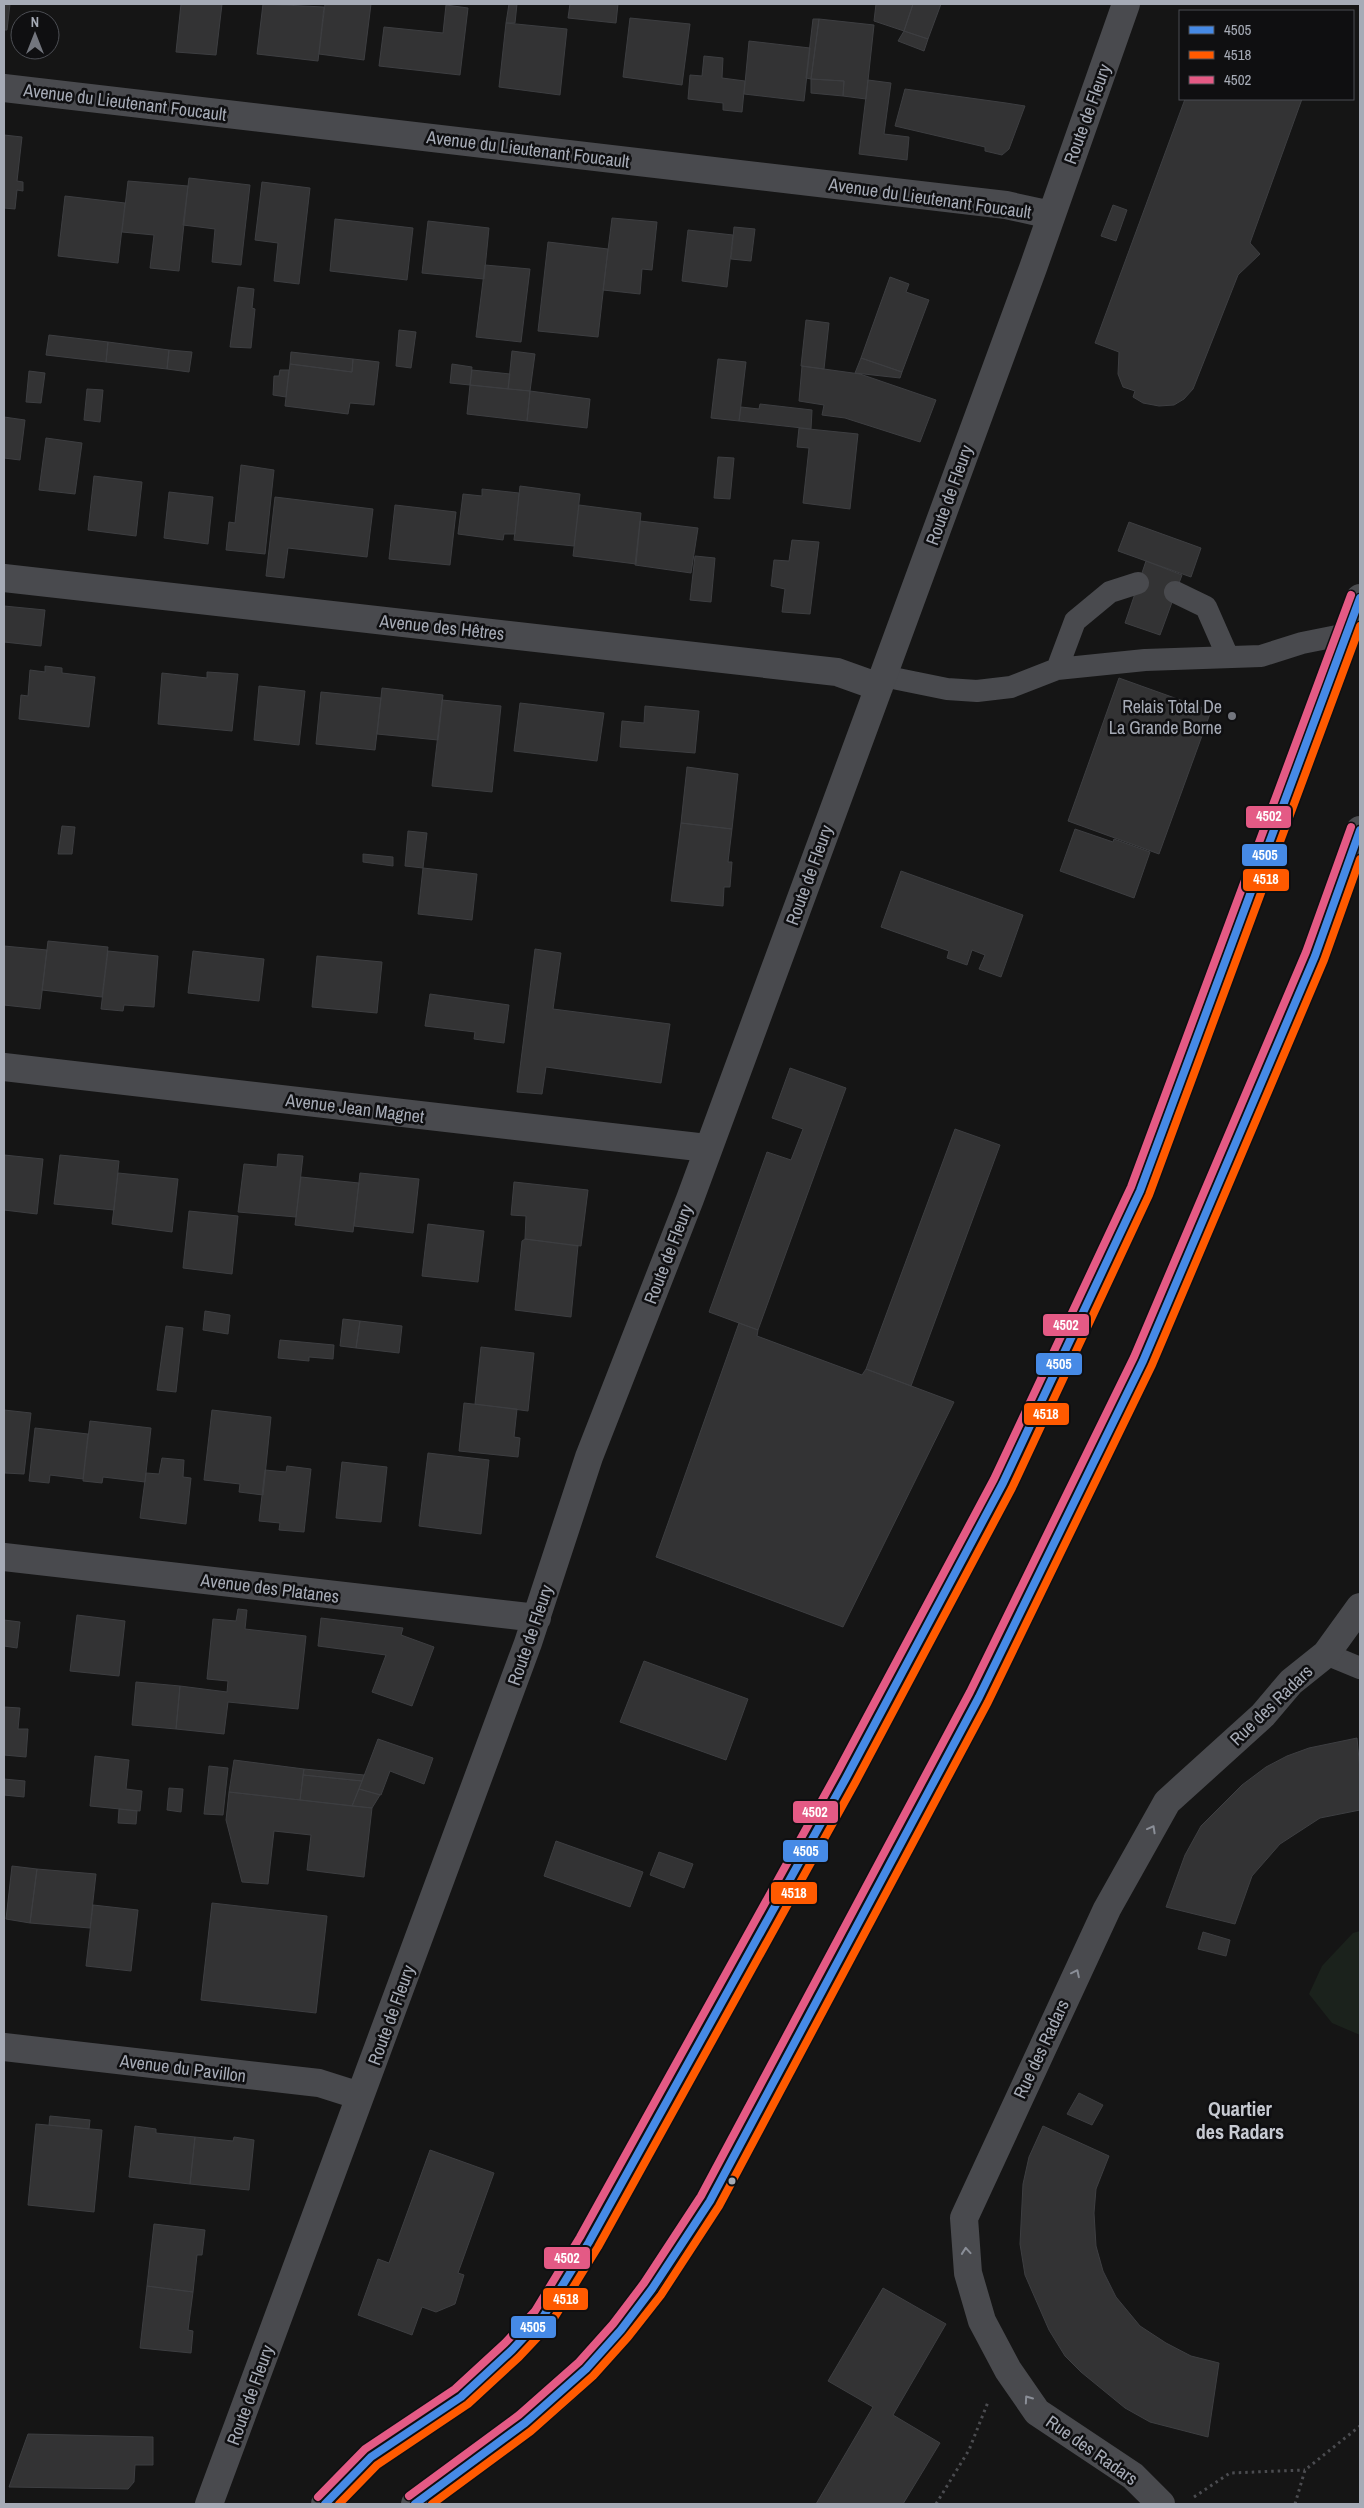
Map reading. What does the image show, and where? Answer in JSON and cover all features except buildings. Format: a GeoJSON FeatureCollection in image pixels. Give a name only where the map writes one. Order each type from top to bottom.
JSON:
{"type":"FeatureCollection","features":[{"type":"Feature","properties":{"kind":"main road"},"geometry":{"type":"LineString","coordinates":[[325,2504],[371,2457],[461,2397],[512,2350],[543,2317],[589,2242],[846,1778],[1003,1483],[1140,1192],[1360,598]]}},
{"type":"Feature","properties":{"kind":"main road"},"geometry":{"type":"LineString","coordinates":[[416,2504],[519,2427],[585,2370],[620,2331],[666,2273],[710,2201],[979,1697],[1143,1361],[1315,956],[1360,830]]}},
{"type":"Feature","properties":{"kind":"street","name":"Route de Fleury"},"geometry":{"type":"LineString","coordinates":[[208,2504],[537,1618],[590,1457],[686,1208],[881,681],[1126,4]]}},
{"type":"Feature","properties":{"kind":"street","name":"Avenue du Lieutenant Foucault"},"geometry":{"type":"LineString","coordinates":[[4,88],[996,203],[1051,215]]}},
{"type":"Feature","properties":{"kind":"street","name":"Avenue des Hêtres"},"geometry":{"type":"LineString","coordinates":[[4,578],[837,672],[881,681]]}},
{"type":"Feature","properties":{"kind":"street","name":"Avenue Jean Magnet"},"geometry":{"type":"LineString","coordinates":[[4,1067],[707,1148]]}},
{"type":"Feature","properties":{"kind":"street","name":"Avenue des Platanes"},"geometry":{"type":"LineString","coordinates":[[4,1557],[537,1618]]}},
{"type":"Feature","properties":{"kind":"street","name":"Rue des Radars"},"geometry":{"type":"LineString","coordinates":[[1161,2504],[1133,2476],[1038,2412],[1008,2370],[980,2313],[968,2273],[964,2218],[1107,1909],[1167,1802],[1264,1714],[1291,1682],[1326,1654],[1360,1607]]}},
{"type":"Feature","properties":{"kind":"street","name":"Avenue du Pavillon"},"geometry":{"type":"LineString","coordinates":[[4,2047],[319,2083],[360,2096]]}},
{"type":"Feature","properties":{"kind":"lane"},"geometry":{"type":"LineString","coordinates":[[1057,669],[1075,621],[1110,592],[1138,583]]}},
{"type":"Feature","properties":{"kind":"lane"},"geometry":{"type":"LineString","coordinates":[[1176,592],[1206,607],[1228,657]]}},
{"type":"Feature","properties":{"kind":"lane"},"geometry":{"type":"LineString","coordinates":[[881,681],[977,691],[1011,687],[1057,669],[1096,664],[1261,656],[1302,643],[1347,634]]}},
{"type":"Feature","properties":{"kind":"lane"},"geometry":{"type":"LineString","coordinates":[[1326,1654],[1360,1668]]}},
{"type":"Feature","properties":{"kind":"path"},"geometry":{"type":"LineString","coordinates":[[936,2504],[969,2450],[986,2404],[1008,2370]]}},
{"type":"Feature","properties":{"kind":"path"},"geometry":{"type":"LineString","coordinates":[[1295,2504],[1305,2470],[1360,2426]]}},
{"type":"Feature","properties":{"kind":"path"},"geometry":{"type":"LineString","coordinates":[[1191,2499],[1230,2473],[1305,2470]]}},
{"type":"Feature","properties":{"kind":"shaded area"},"geometry":{"type":"Polygon","coordinates":[[[1360,1931],[1360,2035],[1332,2023],[1309,1994],[1322,1966],[1353,1933],[1360,1931]]]}},
{"type":"Feature","properties":{"kind":"transit line","name":"4502"},"geometry":{"type":"LineString","coordinates":[[318,2497],[365,2449],[455,2389],[505,2343],[535,2311],[580,2237],[837,1773],[994,1479],[1131,1187],[1351,595]]}},
{"type":"Feature","properties":{"kind":"transit line","name":"4505"},"geometry":{"type":"LineString","coordinates":[[325,2504],[371,2457],[461,2397],[512,2350],[543,2317],[589,2242],[846,1778],[1003,1483],[1140,1191],[1360,598]]}},
{"type":"Feature","properties":{"kind":"transit line","name":"4518"},"geometry":{"type":"LineString","coordinates":[[339,2504],[377,2465],[468,2404],[519,2357],[551,2323],[598,2247],[855,1783],[1012,1488],[1149,1195],[1360,626]]}},
{"type":"Feature","properties":{"kind":"transit line","name":"4502"},"geometry":{"type":"LineString","coordinates":[[409,2496],[519,2415],[579,2362],[613,2324],[644,2283],[701,2196],[970,1692],[1134,1357],[1306,952],[1351,827]]}},
{"type":"Feature","properties":{"kind":"transit line","name":"4505"},"geometry":{"type":"LineString","coordinates":[[415,2504],[525,2423],[586,2369],[621,2330],[652,2289],[710,2201],[979,1697],[1143,1361],[1315,956],[1360,830]]}},
{"type":"Feature","properties":{"kind":"transit line","name":"4518"},"geometry":{"type":"LineString","coordinates":[[432,2504],[531,2431],[593,2376],[628,2337],[661,2295],[719,2206],[988,1702],[1152,1365],[1324,960],[1360,859]]}},
{"type":"Feature","properties":{"kind":"place","name":"Relais Total De La Grande Borne"},"geometry":{"type":"Point","coordinates":[1232,716]}},
{"type":"Feature","properties":{"kind":"district","name":"Quartier des Radars"},"geometry":{"type":"Point","coordinates":[1240,2120]}}]}
